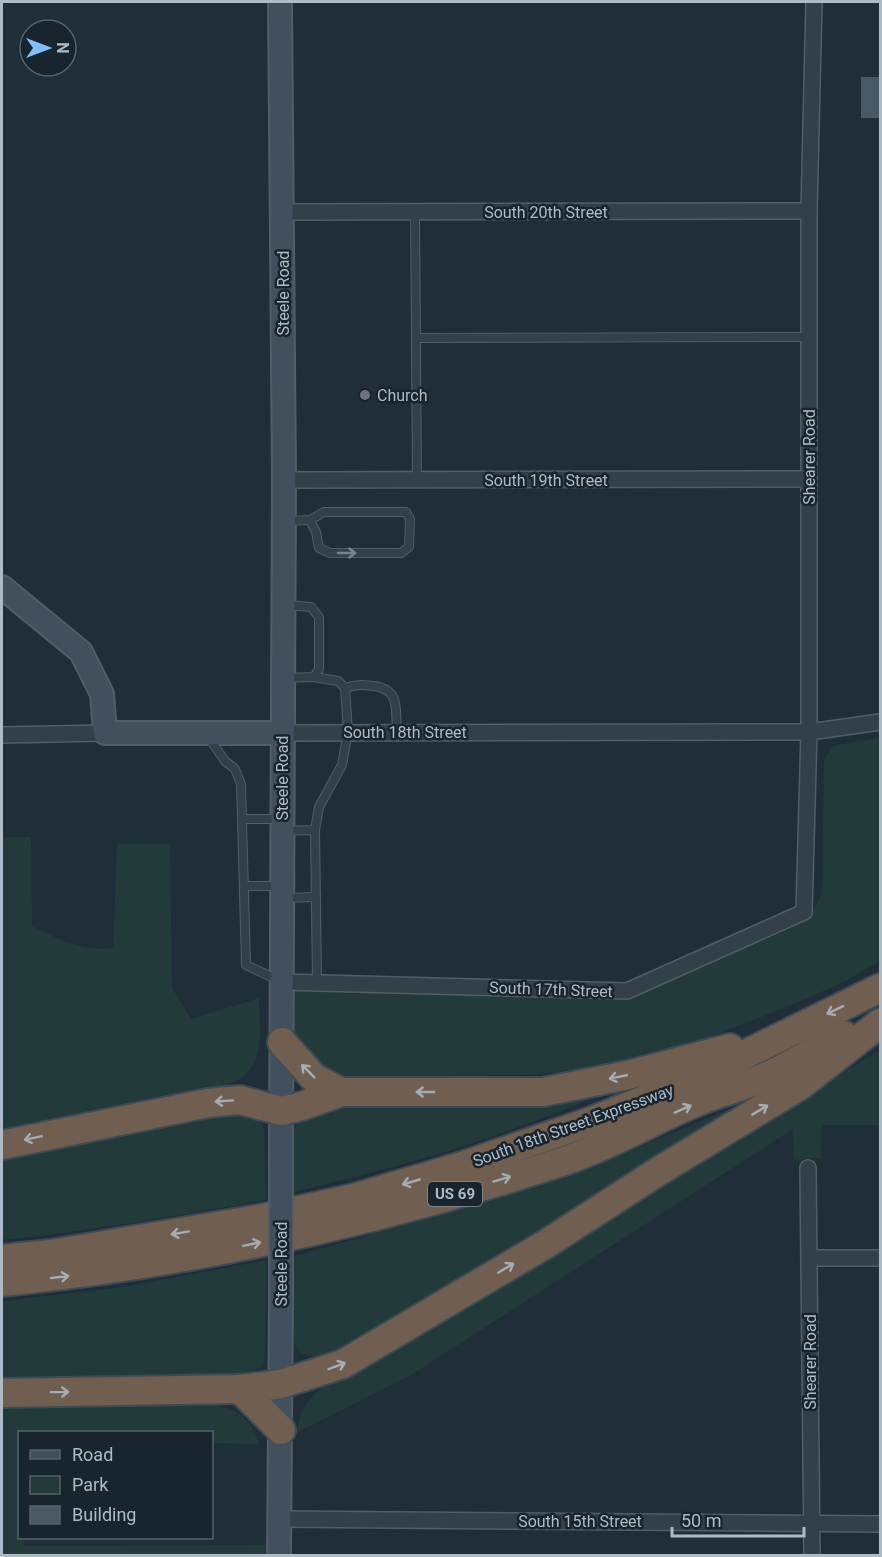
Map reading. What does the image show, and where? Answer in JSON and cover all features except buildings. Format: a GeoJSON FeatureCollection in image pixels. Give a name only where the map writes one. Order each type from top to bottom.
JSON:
{"type":"FeatureCollection","features":[{"type":"Feature","properties":{"kind":"highway","name":"South 18th Street Expressway"},"geometry":{"type":"LineString","coordinates":[[2,1259],[51,1254],[259,1219],[354,1198],[459,1167],[589,1122],[690,1082],[880,988]]}},
{"type":"Feature","properties":{"kind":"highway","name":"South 18th Street Expressway"},"geometry":{"type":"LineString","coordinates":[[2,1282],[64,1276],[183,1259],[312,1231],[440,1198],[558,1162],[699,1101],[766,1077],[880,1014]]}},
{"type":"Feature","properties":{"kind":"highway"},"geometry":{"type":"LineString","coordinates":[[2,1393],[240,1389],[281,1384],[343,1364],[477,1286],[801,1085],[880,1023]]}},
{"type":"Feature","properties":{"kind":"highway"},"geometry":{"type":"LineString","coordinates":[[2,1145],[208,1102],[240,1100],[282,1110],[302,1106],[341,1092],[543,1092],[670,1064],[796,1029]]}},
{"type":"Feature","properties":{"kind":"highway"},"geometry":{"type":"LineString","coordinates":[[282,1042],[314,1078],[341,1092]]}},
{"type":"Feature","properties":{"kind":"highway"},"geometry":{"type":"LineString","coordinates":[[240,1389],[281,1430]]}},
{"type":"Feature","properties":{"kind":"main road","name":"Steele Road"},"geometry":{"type":"LineString","coordinates":[[279,1556],[284,605],[280,2]]}},
{"type":"Feature","properties":{"kind":"main road"},"geometry":{"type":"LineString","coordinates":[[2,587],[81,652],[102,694],[105,733]]}},
{"type":"Feature","properties":{"kind":"main road","name":"South 18th Street"},"geometry":{"type":"LineString","coordinates":[[105,733],[282,733]]}},
{"type":"Feature","properties":{"kind":"street","name":"Shearer Road"},"geometry":{"type":"LineString","coordinates":[[804,912],[809,732],[809,212],[814,2]]}},
{"type":"Feature","properties":{"kind":"street","name":"South 20th Street"},"geometry":{"type":"LineString","coordinates":[[282,212],[809,212]]}},
{"type":"Feature","properties":{"kind":"street","name":"South 19th Street"},"geometry":{"type":"LineString","coordinates":[[284,480],[809,479]]}},
{"type":"Feature","properties":{"kind":"street","name":"South 18th Street"},"geometry":{"type":"LineString","coordinates":[[282,733],[348,731],[809,732],[880,722]]}},
{"type":"Feature","properties":{"kind":"street","name":"South 18th Street"},"geometry":{"type":"LineString","coordinates":[[2,735],[105,733]]}},
{"type":"Feature","properties":{"kind":"street","name":"South 17th Street"},"geometry":{"type":"LineString","coordinates":[[282,982],[627,991],[804,912]]}},
{"type":"Feature","properties":{"kind":"street","name":"Shearer Road"},"geometry":{"type":"LineString","coordinates":[[808,1168],[812,1556]]}},
{"type":"Feature","properties":{"kind":"street"},"geometry":{"type":"LineString","coordinates":[[809,1258],[880,1258]]}},
{"type":"Feature","properties":{"kind":"street","name":"South 15th Street"},"geometry":{"type":"LineString","coordinates":[[280,1519],[880,1524]]}},
{"type":"Feature","properties":{"kind":"lane"},"geometry":{"type":"LineString","coordinates":[[415,212],[417,480]]}},
{"type":"Feature","properties":{"kind":"lane"},"geometry":{"type":"LineString","coordinates":[[416,338],[809,337]]}},
{"type":"Feature","properties":{"kind":"lane"},"geometry":{"type":"LineString","coordinates":[[284,521],[310,520],[324,512],[406,512],[410,519],[409,547],[401,553],[330,553],[319,548],[310,520]]}},
{"type":"Feature","properties":{"kind":"lane"},"geometry":{"type":"LineString","coordinates":[[284,605],[310,607],[319,617],[319,669],[314,677]]}},
{"type":"Feature","properties":{"kind":"lane"},"geometry":{"type":"LineString","coordinates":[[283,678],[314,677],[338,681],[345,688],[348,731],[342,765],[319,807],[315,830],[317,982]]}},
{"type":"Feature","properties":{"kind":"lane"},"geometry":{"type":"LineString","coordinates":[[345,688],[357,684],[387,688],[394,695],[397,732]]}},
{"type":"Feature","properties":{"kind":"lane"},"geometry":{"type":"LineString","coordinates":[[205,733],[225,761],[235,769],[241,784],[244,819],[246,965],[282,982]]}},
{"type":"Feature","properties":{"kind":"lane"},"geometry":{"type":"LineString","coordinates":[[244,819],[315,830]]}},
{"type":"Feature","properties":{"kind":"lane"},"geometry":{"type":"LineString","coordinates":[[245,886],[316,897]]}},
{"type":"Feature","properties":{"kind":"green space"},"geometry":{"type":"Polygon","coordinates":[[[880,738],[880,961],[842,983],[784,1008],[663,1054],[589,1070],[527,1075],[342,1077],[328,1074],[292,1041],[292,996],[297,989],[648,988],[781,933],[810,917],[822,893],[824,760],[833,746],[880,738]]]}},
{"type":"Feature","properties":{"kind":"green space"},"geometry":{"type":"Polygon","coordinates":[[[2,837],[31,837],[32,926],[71,943],[102,949],[113,948],[117,844],[170,844],[172,988],[191,1019],[259,998],[259,1044],[254,1064],[247,1073],[234,1082],[218,1088],[2,1133],[2,837]]]}},
{"type":"Feature","properties":{"kind":"green space"},"geometry":{"type":"Polygon","coordinates":[[[880,1050],[880,1125],[822,1125],[821,1158],[794,1160],[793,1129],[411,1375],[296,1433],[302,1410],[313,1395],[328,1383],[418,1337],[455,1315],[880,1050]]]}},
{"type":"Feature","properties":{"kind":"green space"},"geometry":{"type":"Polygon","coordinates":[[[606,1093],[517,1128],[448,1151],[292,1193],[291,1154],[297,1125],[301,1119],[340,1103],[606,1093]]]}},
{"type":"Feature","properties":{"kind":"green space"},"geometry":{"type":"Polygon","coordinates":[[[739,1105],[744,1112],[352,1348],[318,1358],[303,1354],[294,1343],[292,1257],[505,1196],[634,1149],[739,1105]]]}},
{"type":"Feature","properties":{"kind":"green space"},"geometry":{"type":"Polygon","coordinates":[[[218,1110],[253,1115],[263,1126],[266,1200],[134,1223],[2,1240],[2,1154],[218,1110]]]}},
{"type":"Feature","properties":{"kind":"green space"},"geometry":{"type":"Polygon","coordinates":[[[267,1260],[265,1359],[260,1368],[247,1375],[2,1382],[2,1301],[123,1287],[267,1260]]]}},
{"type":"Feature","properties":{"kind":"green space"},"geometry":{"type":"Polygon","coordinates":[[[2,1402],[214,1404],[238,1413],[248,1422],[256,1435],[259,1444],[213,1443],[213,1431],[18,1431],[18,1539],[24,1539],[24,1546],[266,1545],[265,1555],[2,1556],[2,1402]]]}},
{"type":"Feature","properties":{"kind":"place","name":"Church"},"geometry":{"type":"Point","coordinates":[365,395]}}]}
